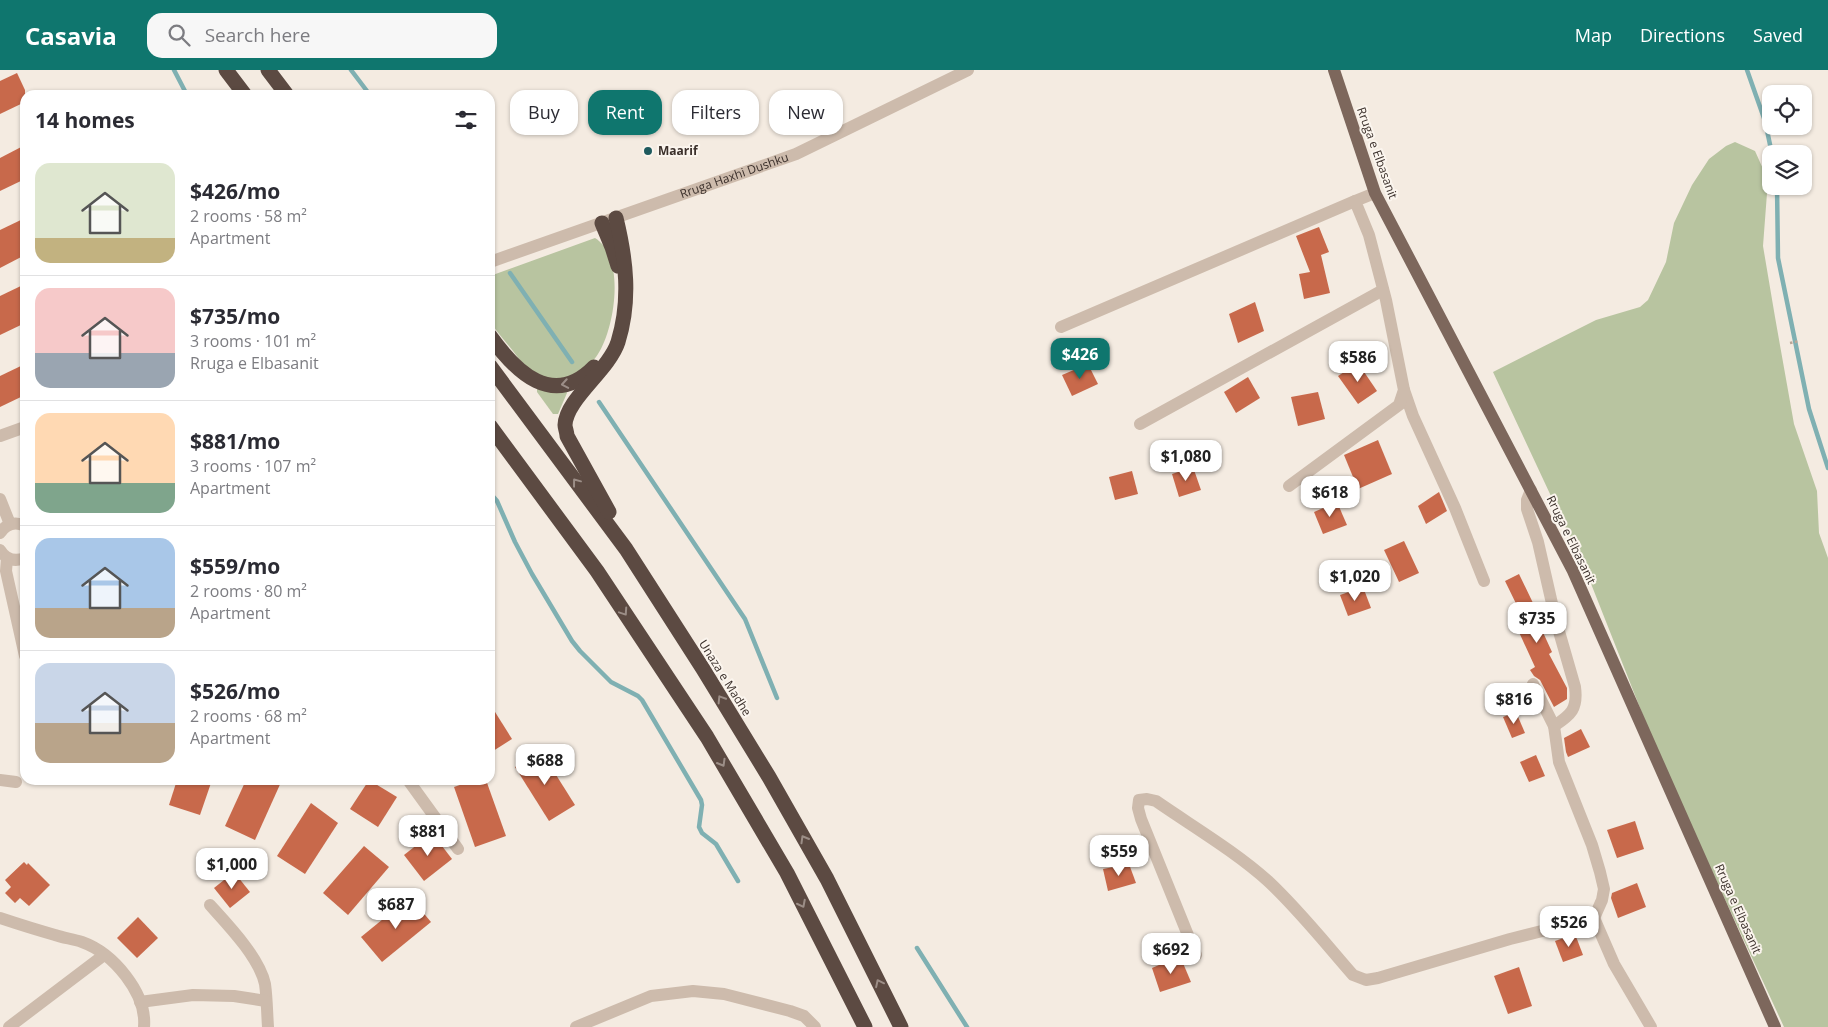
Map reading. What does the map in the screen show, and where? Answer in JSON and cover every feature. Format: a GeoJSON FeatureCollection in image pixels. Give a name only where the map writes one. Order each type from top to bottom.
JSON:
{"type":"FeatureCollection","features":[{"type":"Feature","properties":{"kind":"highway"},"geometry":{"type":"LineString","coordinates":[[226,70],[241,90]]}},
{"type":"Feature","properties":{"kind":"highway"},"geometry":{"type":"LineString","coordinates":[[268,70],[283,90]]}},
{"type":"Feature","properties":{"kind":"highway"},"geometry":{"type":"LineString","coordinates":[[495,343],[532,380],[546,385],[560,386],[574,382],[588,373],[600,361],[609,347],[615,330],[620,296],[617,264],[612,247],[609,220]]}},
{"type":"Feature","properties":{"kind":"highway"},"geometry":{"type":"LineString","coordinates":[[609,220],[625,264],[626,303],[618,343],[606,364],[575,401],[565,424],[567,436],[609,512],[626,549]]}},
{"type":"Feature","properties":{"kind":"highway","name":"Unaza e Madhe"},"geometry":{"type":"LineString","coordinates":[[495,373],[626,549],[708,678],[827,879],[901,1027]]}},
{"type":"Feature","properties":{"kind":"highway"},"geometry":{"type":"LineString","coordinates":[[495,433],[597,571],[712,746],[787,874],[865,1027]]}},
{"type":"Feature","properties":{"kind":"highway"},"geometry":{"type":"LineString","coordinates":[[495,450],[542,510],[597,571]]}},
{"type":"Feature","properties":{"kind":"main road","name":"Rruga e Elbasanit"},"geometry":{"type":"LineString","coordinates":[[1334,70],[1375,193],[1573,571],[1775,1027]]}},
{"type":"Feature","properties":{"kind":"street","name":"Rruga Haxhi Dushku"},"geometry":{"type":"LineString","coordinates":[[495,260],[796,154],[968,70]]}},
{"type":"Feature","properties":{"kind":"street"},"geometry":{"type":"LineString","coordinates":[[1061,327],[1375,193]]}},
{"type":"Feature","properties":{"kind":"street"},"geometry":{"type":"LineString","coordinates":[[1355,201],[1369,235],[1383,290],[1404,390],[1413,416],[1455,508],[1484,581]]}},
{"type":"Feature","properties":{"kind":"street"},"geometry":{"type":"LineString","coordinates":[[1140,424],[1383,290]]}},
{"type":"Feature","properties":{"kind":"street"},"geometry":{"type":"LineString","coordinates":[[1289,486],[1399,405],[1404,390]]}},
{"type":"Feature","properties":{"kind":"street"},"geometry":{"type":"LineString","coordinates":[[0,436],[20,429]]}},
{"type":"Feature","properties":{"kind":"street"},"geometry":{"type":"LineString","coordinates":[[1531,490],[1527,500],[1527,509],[1538,542],[1576,696],[1574,708],[1570,714],[1554,726]]}},
{"type":"Feature","properties":{"kind":"street"},"geometry":{"type":"LineString","coordinates":[[0,500],[5,529],[16,523],[20,524]]}},
{"type":"Feature","properties":{"kind":"street"},"geometry":{"type":"LineString","coordinates":[[20,559],[4,554],[20,634]]}},
{"type":"Feature","properties":{"kind":"street"},"geometry":{"type":"LineString","coordinates":[[1533,684],[1554,726],[1559,762],[1592,845],[1604,890],[1594,918],[1614,964],[1651,1027]]}},
{"type":"Feature","properties":{"kind":"street"},"geometry":{"type":"LineString","coordinates":[[0,780],[16,782]]}},
{"type":"Feature","properties":{"kind":"street"},"geometry":{"type":"LineString","coordinates":[[412,785],[458,850]]}},
{"type":"Feature","properties":{"kind":"street"},"geometry":{"type":"LineString","coordinates":[[1196,954],[1141,819],[1138,808],[1139,800],[1156,801],[1266,880],[1289,902],[1353,975],[1366,980],[1510,939],[1594,918]]}},
{"type":"Feature","properties":{"kind":"street"},"geometry":{"type":"LineString","coordinates":[[210,905],[240,939],[258,968],[264,983],[268,1027]]}},
{"type":"Feature","properties":{"kind":"street"},"geometry":{"type":"LineString","coordinates":[[0,918],[83,942],[104,955],[125,973],[140,1002],[144,1027]]}},
{"type":"Feature","properties":{"kind":"street"},"geometry":{"type":"LineString","coordinates":[[9,1027],[104,955]]}},
{"type":"Feature","properties":{"kind":"street"},"geometry":{"type":"LineString","coordinates":[[576,1027],[651,996],[694,991],[724,994],[790,1011],[804,1016],[815,1027]]}},
{"type":"Feature","properties":{"kind":"street"},"geometry":{"type":"LineString","coordinates":[[140,1002],[193,995],[234,996],[266,1001]]}},
{"type":"Feature","properties":{"kind":"path"},"geometry":{"type":"LineString","coordinates":[[1790,343],[1799,341]]}},
{"type":"Feature","properties":{"kind":"green space"},"geometry":{"type":"Polygon","coordinates":[[[1735,142],[1755,151],[1762,167],[1762,195],[1767,195],[1763,246],[1794,424],[1817,491],[1819,533],[1828,558],[1828,1027],[1784,1027],[1661,761],[1586,571],[1493,372],[1596,320],[1640,307],[1648,300],[1666,262],[1674,223],[1692,185],[1709,159],[1726,146],[1735,142]]]}},
{"type":"Feature","properties":{"kind":"green space"},"geometry":{"type":"Polygon","coordinates":[[[595,238],[605,247],[611,260],[614,276],[614,293],[613,311],[609,328],[594,360],[581,371],[557,379],[542,377],[531,370],[521,361],[495,328],[495,274],[595,238]]]}},
{"type":"Feature","properties":{"kind":"green space"},"geometry":{"type":"Polygon","coordinates":[[[537,389],[566,390],[567,393],[558,414],[553,414],[537,392],[537,389]]]}},
{"type":"Feature","properties":{"kind":"building"},"geometry":{"type":"Polygon","coordinates":[[[17,73],[25,90],[20,90],[20,104],[0,114],[0,81],[17,73]]]}},
{"type":"Feature","properties":{"kind":"building"},"geometry":{"type":"Polygon","coordinates":[[[20,148],[20,181],[0,191],[0,158],[20,148]]]}},
{"type":"Feature","properties":{"kind":"building"},"geometry":{"type":"Polygon","coordinates":[[[20,220],[20,258],[0,268],[0,230],[20,220]]]}},
{"type":"Feature","properties":{"kind":"building"},"geometry":{"type":"Polygon","coordinates":[[[1319,227],[1329,252],[1321,255],[1330,293],[1304,299],[1299,274],[1310,272],[1296,236],[1319,227]]]}},
{"type":"Feature","properties":{"kind":"building"},"geometry":{"type":"Polygon","coordinates":[[[20,286],[20,325],[0,335],[0,296],[20,286]]]}},
{"type":"Feature","properties":{"kind":"building"},"geometry":{"type":"Polygon","coordinates":[[[1255,302],[1264,331],[1238,343],[1229,314],[1255,302]]]}},
{"type":"Feature","properties":{"kind":"building"},"geometry":{"type":"Polygon","coordinates":[[[1358,363],[1377,391],[1358,404],[1338,376],[1358,363]]]}},
{"type":"Feature","properties":{"kind":"building"},"geometry":{"type":"Polygon","coordinates":[[[1088,364],[1098,384],[1072,396],[1062,375],[1088,364]]]}},
{"type":"Feature","properties":{"kind":"building"},"geometry":{"type":"Polygon","coordinates":[[[20,366],[20,397],[0,407],[0,376],[20,366]]]}},
{"type":"Feature","properties":{"kind":"building"},"geometry":{"type":"Polygon","coordinates":[[[1248,377],[1260,398],[1236,413],[1224,392],[1248,377]]]}},
{"type":"Feature","properties":{"kind":"building"},"geometry":{"type":"Polygon","coordinates":[[[1318,392],[1325,419],[1298,426],[1291,397],[1318,392]]]}},
{"type":"Feature","properties":{"kind":"building"},"geometry":{"type":"Polygon","coordinates":[[[1378,440],[1392,474],[1358,489],[1344,455],[1378,440]]]}},
{"type":"Feature","properties":{"kind":"building"},"geometry":{"type":"Polygon","coordinates":[[[1193,467],[1201,490],[1179,497],[1172,474],[1193,467]]]}},
{"type":"Feature","properties":{"kind":"building"},"geometry":{"type":"Polygon","coordinates":[[[1132,471],[1138,494],[1115,500],[1109,477],[1132,471]]]}},
{"type":"Feature","properties":{"kind":"building"},"geometry":{"type":"Polygon","coordinates":[[[1439,492],[1447,511],[1426,524],[1418,506],[1439,492]]]}},
{"type":"Feature","properties":{"kind":"building"},"geometry":{"type":"Polygon","coordinates":[[[1337,502],[1347,525],[1323,534],[1314,512],[1337,502]]]}},
{"type":"Feature","properties":{"kind":"building"},"geometry":{"type":"Polygon","coordinates":[[[1404,541],[1419,573],[1399,582],[1384,550],[1404,541]]]}},
{"type":"Feature","properties":{"kind":"building"},"geometry":{"type":"Polygon","coordinates":[[[1519,574],[1533,603],[1530,604],[1552,652],[1549,654],[1567,688],[1567,699],[1554,707],[1540,680],[1530,670],[1535,667],[1518,630],[1527,626],[1505,581],[1519,574]]]}},
{"type":"Feature","properties":{"kind":"building"},"geometry":{"type":"Polygon","coordinates":[[[1363,587],[1371,608],[1348,616],[1340,595],[1363,587]]]}},
{"type":"Feature","properties":{"kind":"building"},"geometry":{"type":"Polygon","coordinates":[[[495,712],[512,739],[495,750],[495,712]]]}},
{"type":"Feature","properties":{"kind":"building"},"geometry":{"type":"Polygon","coordinates":[[[1516,712],[1525,733],[1512,738],[1503,717],[1516,712]]]}},
{"type":"Feature","properties":{"kind":"building"},"geometry":{"type":"Polygon","coordinates":[[[1581,729],[1590,747],[1568,757],[1564,738],[1581,729]]]}},
{"type":"Feature","properties":{"kind":"building"},"geometry":{"type":"Polygon","coordinates":[[[541,751],[575,805],[549,821],[515,767],[541,751]]]}},
{"type":"Feature","properties":{"kind":"building"},"geometry":{"type":"Polygon","coordinates":[[[1536,755],[1545,776],[1529,782],[1520,762],[1536,755]]]}},
{"type":"Feature","properties":{"kind":"building"},"geometry":{"type":"Polygon","coordinates":[[[175,785],[210,785],[200,815],[169,805],[175,785]]]}},
{"type":"Feature","properties":{"kind":"building"},"geometry":{"type":"Polygon","coordinates":[[[244,785],[280,785],[255,840],[225,826],[244,785]]]}},
{"type":"Feature","properties":{"kind":"building"},"geometry":{"type":"Polygon","coordinates":[[[366,785],[377,785],[397,797],[378,827],[350,809],[366,785]]]}},
{"type":"Feature","properties":{"kind":"building"},"geometry":{"type":"Polygon","coordinates":[[[460,785],[488,785],[506,836],[475,847],[454,787],[460,785]]]}},
{"type":"Feature","properties":{"kind":"building"},"geometry":{"type":"Polygon","coordinates":[[[311,803],[338,823],[305,874],[277,856],[311,803]]]}},
{"type":"Feature","properties":{"kind":"building"},"geometry":{"type":"Polygon","coordinates":[[[1635,821],[1644,849],[1617,858],[1607,830],[1635,821]]]}},
{"type":"Feature","properties":{"kind":"building"},"geometry":{"type":"Polygon","coordinates":[[[432,833],[452,859],[424,881],[404,855],[432,833]]]}},
{"type":"Feature","properties":{"kind":"building"},"geometry":{"type":"Polygon","coordinates":[[[364,846],[389,867],[348,915],[323,893],[364,846]]]}},
{"type":"Feature","properties":{"kind":"building"},"geometry":{"type":"Polygon","coordinates":[[[24,862],[27,865],[28,863],[50,885],[29,906],[20,898],[15,903],[5,893],[11,887],[5,880],[24,862]]]}},
{"type":"Feature","properties":{"kind":"building"},"geometry":{"type":"Polygon","coordinates":[[[1129,864],[1136,883],[1108,891],[1103,869],[1129,864]]]}},
{"type":"Feature","properties":{"kind":"building"},"geometry":{"type":"Polygon","coordinates":[[[234,872],[250,892],[230,908],[214,888],[234,872]]]}},
{"type":"Feature","properties":{"kind":"building"},"geometry":{"type":"Polygon","coordinates":[[[1637,883],[1646,907],[1618,918],[1611,898],[1612,893],[1637,883]]]}},
{"type":"Feature","properties":{"kind":"building"},"geometry":{"type":"Polygon","coordinates":[[[410,897],[431,922],[382,962],[361,937],[410,897]]]}},
{"type":"Feature","properties":{"kind":"building"},"geometry":{"type":"Polygon","coordinates":[[[138,917],[158,938],[137,958],[117,938],[138,917]]]}},
{"type":"Feature","properties":{"kind":"building"},"geometry":{"type":"Polygon","coordinates":[[[1575,934],[1583,955],[1563,962],[1555,941],[1575,934]]]}},
{"type":"Feature","properties":{"kind":"building"},"geometry":{"type":"Polygon","coordinates":[[[1180,956],[1191,982],[1160,992],[1152,968],[1180,956]]]}},
{"type":"Feature","properties":{"kind":"building"},"geometry":{"type":"Polygon","coordinates":[[[1519,967],[1532,1006],[1508,1014],[1494,976],[1519,967]]]}},
{"type":"Feature","properties":{"kind":"waterway"},"geometry":{"type":"LineString","coordinates":[[174,70],[184,90]]}},
{"type":"Feature","properties":{"kind":"waterway"},"geometry":{"type":"LineString","coordinates":[[351,70],[366,90]]}},
{"type":"Feature","properties":{"kind":"waterway"},"geometry":{"type":"LineString","coordinates":[[1747,70],[1765,121],[1770,145]]}},
{"type":"Feature","properties":{"kind":"waterway"},"geometry":{"type":"LineString","coordinates":[[1777,195],[1778,258],[1809,409],[1828,468]]}},
{"type":"Feature","properties":{"kind":"waterway"},"geometry":{"type":"LineString","coordinates":[[510,273],[572,362]]}},
{"type":"Feature","properties":{"kind":"waterway"},"geometry":{"type":"LineString","coordinates":[[599,402],[745,619],[777,698]]}},
{"type":"Feature","properties":{"kind":"waterway"},"geometry":{"type":"LineString","coordinates":[[495,499],[532,574],[572,641],[611,682],[642,700],[701,800],[699,827],[702,833],[716,844],[738,881]]}},
{"type":"Feature","properties":{"kind":"waterway"},"geometry":{"type":"LineString","coordinates":[[917,948],[967,1027]]}},
{"type":"Feature","properties":{"kind":"place","name":"Maarif"},"geometry":{"type":"Point","coordinates":[648,151]}}]}
